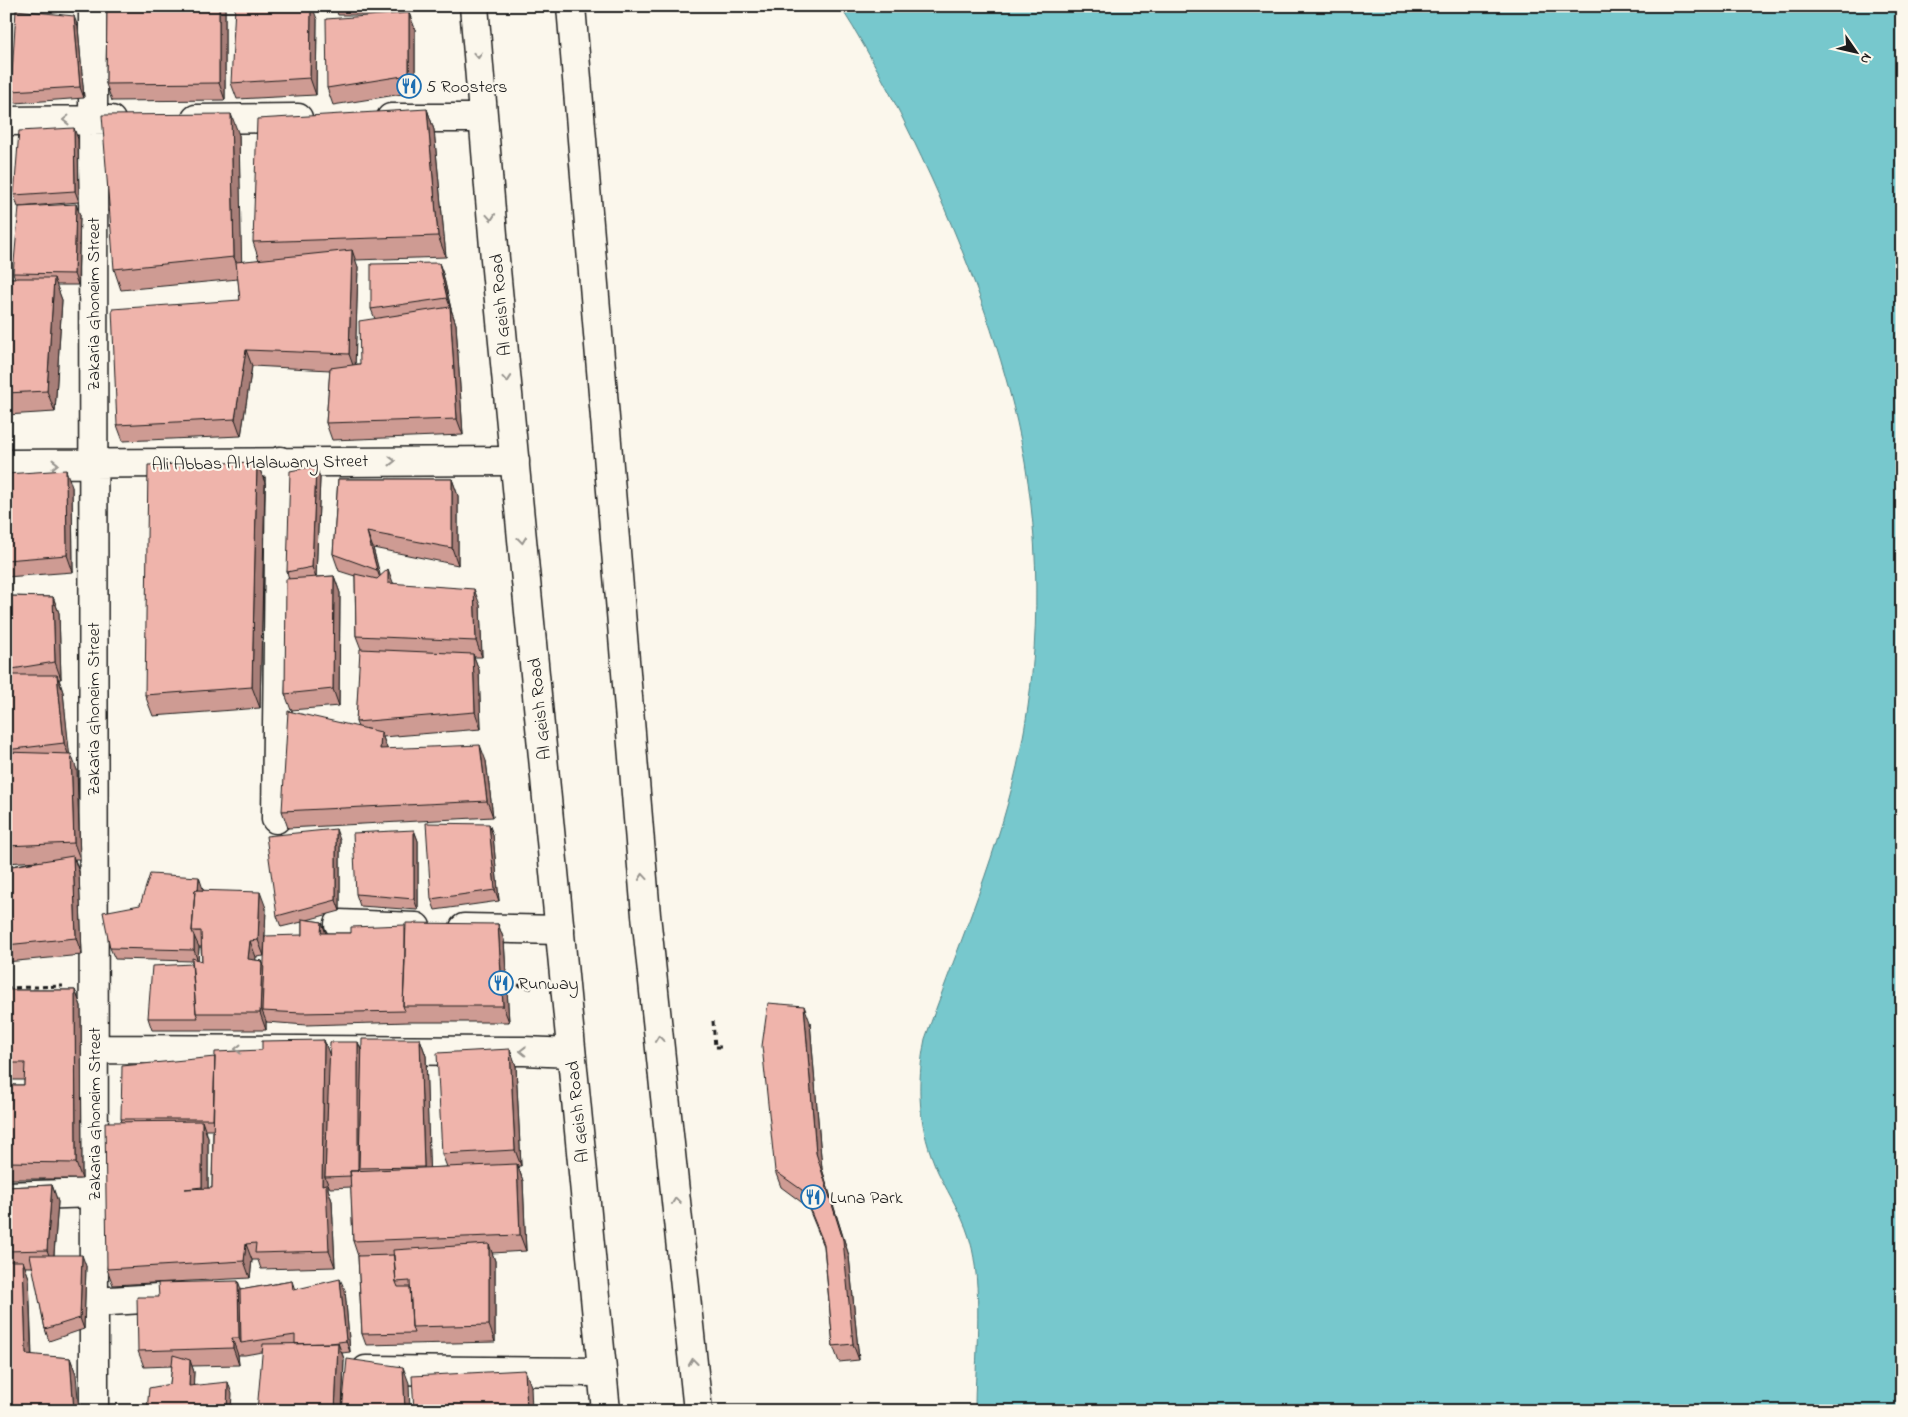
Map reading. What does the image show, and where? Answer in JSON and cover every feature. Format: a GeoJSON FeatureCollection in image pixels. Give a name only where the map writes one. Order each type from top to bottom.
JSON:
{"type":"FeatureCollection","features":[{"type":"Feature","properties":{"kind":"main road","name":"Zakaria Ghoneim Street"},"geometry":{"type":"LineString","coordinates":[[93,6],[94,1411]]}},
{"type":"Feature","properties":{"kind":"main road","name":"Al Geish Road"},"geometry":{"type":"LineString","coordinates":[[474,6],[482,118],[606,1411]]}},
{"type":"Feature","properties":{"kind":"main road"},"geometry":{"type":"LineString","coordinates":[[571,6],[583,172],[646,915],[698,1411]]}},
{"type":"Feature","properties":{"kind":"main road"},"geometry":{"type":"LineString","coordinates":[[172,119],[321,118]]}},
{"type":"Feature","properties":{"kind":"main road"},"geometry":{"type":"LineString","coordinates":[[370,118],[482,118]]}},
{"type":"Feature","properties":{"kind":"main road"},"geometry":{"type":"LineString","coordinates":[[6,121],[133,120]]}},
{"type":"Feature","properties":{"kind":"main road","name":"Ali Abbas Al Halawany Street"},"geometry":{"type":"LineString","coordinates":[[6,464],[515,461]]}},
{"type":"Feature","properties":{"kind":"main road"},"geometry":{"type":"LineString","coordinates":[[276,820],[280,462]]}},
{"type":"Feature","properties":{"kind":"main road"},"geometry":{"type":"LineString","coordinates":[[339,924],[560,930]]}},
{"type":"Feature","properties":{"kind":"main road"},"geometry":{"type":"LineString","coordinates":[[93,1049],[524,1050],[571,1053]]}},
{"type":"Feature","properties":{"kind":"main road"},"geometry":{"type":"LineString","coordinates":[[6,1196],[94,1193]]}},
{"type":"Feature","properties":{"kind":"main road"},"geometry":{"type":"LineString","coordinates":[[94,1302],[200,1296]]}},
{"type":"Feature","properties":{"kind":"main road"},"geometry":{"type":"LineString","coordinates":[[350,1370],[602,1372]]}},
{"type":"Feature","properties":{"kind":"path"},"geometry":{"type":"LineString","coordinates":[[6,988],[94,985]]}},
{"type":"Feature","properties":{"kind":"path"},"geometry":{"type":"LineString","coordinates":[[518,985],[533,988]]}},
{"type":"Feature","properties":{"kind":"path"},"geometry":{"type":"LineString","coordinates":[[713,1021],[715,1047],[723,1047]]}},
{"type":"Feature","properties":{"kind":"water"},"geometry":{"type":"Polygon","coordinates":[[[840,6],[1902,6],[1902,1411],[975,1411],[978,1308],[972,1248],[966,1228],[931,1156],[923,1123],[920,1073],[925,1039],[991,859],[1013,785],[1021,748],[1033,667],[1035,626],[1036,585],[1031,503],[1017,422],[1001,360],[981,299],[945,209],[911,136],[889,91],[840,6]]]}},
{"type":"Feature","properties":{"kind":"building"},"geometry":{"type":"Polygon","coordinates":[[[107,6],[219,6],[219,83],[106,84],[107,6]]]}},
{"type":"Feature","properties":{"kind":"building"},"geometry":{"type":"Polygon","coordinates":[[[235,6],[311,6],[310,78],[231,83],[235,6]]]}},
{"type":"Feature","properties":{"kind":"building"},"geometry":{"type":"Polygon","coordinates":[[[16,10],[74,16],[80,87],[11,91],[16,10]]]}},
{"type":"Feature","properties":{"kind":"building"},"geometry":{"type":"Polygon","coordinates":[[[409,13],[409,75],[327,88],[326,19],[409,13]]]}},
{"type":"Feature","properties":{"kind":"building"},"geometry":{"type":"Polygon","coordinates":[[[427,109],[438,236],[253,242],[257,119],[427,109]]]}},
{"type":"Feature","properties":{"kind":"building"},"geometry":{"type":"Polygon","coordinates":[[[231,114],[234,257],[114,269],[102,115],[231,114]]]}},
{"type":"Feature","properties":{"kind":"building"},"geometry":{"type":"Polygon","coordinates":[[[74,128],[75,191],[14,195],[19,131],[74,128]]]}},
{"type":"Feature","properties":{"kind":"building"},"geometry":{"type":"Polygon","coordinates":[[[76,204],[74,274],[13,273],[19,207],[76,204]]]}},
{"type":"Feature","properties":{"kind":"building"},"geometry":{"type":"Polygon","coordinates":[[[352,250],[349,354],[246,350],[235,419],[117,425],[112,309],[240,300],[236,262],[352,250]]]}},
{"type":"Feature","properties":{"kind":"building"},"geometry":{"type":"Polygon","coordinates":[[[439,263],[447,298],[371,309],[371,264],[439,263]]]}},
{"type":"Feature","properties":{"kind":"building"},"geometry":{"type":"Polygon","coordinates":[[[6,278],[54,278],[47,391],[6,393],[6,278]]]}},
{"type":"Feature","properties":{"kind":"building"},"geometry":{"type":"Polygon","coordinates":[[[450,307],[457,419],[326,423],[330,368],[360,364],[359,321],[450,307]]]}},
{"type":"Feature","properties":{"kind":"building"},"geometry":{"type":"Polygon","coordinates":[[[257,462],[252,687],[145,695],[148,465],[257,462]]]}},
{"type":"Feature","properties":{"kind":"building"},"geometry":{"type":"Polygon","coordinates":[[[316,466],[312,567],[287,572],[290,471],[316,466]]]}},
{"type":"Feature","properties":{"kind":"building"},"geometry":{"type":"Polygon","coordinates":[[[66,470],[67,555],[6,560],[6,474],[66,470]]]}},
{"type":"Feature","properties":{"kind":"building"},"geometry":{"type":"Polygon","coordinates":[[[338,479],[452,479],[452,548],[367,532],[377,570],[333,554],[338,479]]]}},
{"type":"Feature","properties":{"kind":"building"},"geometry":{"type":"Polygon","coordinates":[[[388,569],[388,583],[474,589],[476,641],[356,636],[355,574],[377,579],[388,569]]]}},
{"type":"Feature","properties":{"kind":"building"},"geometry":{"type":"Polygon","coordinates":[[[334,576],[333,689],[285,694],[286,579],[334,576]]]}},
{"type":"Feature","properties":{"kind":"building"},"geometry":{"type":"Polygon","coordinates":[[[6,596],[53,597],[55,662],[6,670],[6,596]]]}},
{"type":"Feature","properties":{"kind":"building"},"geometry":{"type":"Polygon","coordinates":[[[360,649],[473,654],[475,712],[356,722],[360,649]]]}},
{"type":"Feature","properties":{"kind":"building"},"geometry":{"type":"Polygon","coordinates":[[[6,675],[57,675],[64,743],[6,750],[6,675]]]}},
{"type":"Feature","properties":{"kind":"building"},"geometry":{"type":"Polygon","coordinates":[[[288,711],[381,732],[380,749],[480,745],[487,801],[282,811],[288,711]]]}},
{"type":"Feature","properties":{"kind":"building"},"geometry":{"type":"Polygon","coordinates":[[[6,752],[71,754],[74,843],[6,846],[6,752]]]}},
{"type":"Feature","properties":{"kind":"building"},"geometry":{"type":"Polygon","coordinates":[[[426,823],[489,824],[495,890],[431,899],[426,823]]]}},
{"type":"Feature","properties":{"kind":"building"},"geometry":{"type":"Polygon","coordinates":[[[336,829],[336,900],[277,916],[266,836],[336,829]]]}},
{"type":"Feature","properties":{"kind":"building"},"geometry":{"type":"Polygon","coordinates":[[[414,830],[414,899],[356,894],[353,833],[414,830]]]}},
{"type":"Feature","properties":{"kind":"building"},"geometry":{"type":"Polygon","coordinates":[[[73,856],[76,938],[6,945],[6,867],[73,856]]]}},
{"type":"Feature","properties":{"kind":"building"},"geometry":{"type":"Polygon","coordinates":[[[150,874],[199,877],[198,890],[195,890],[192,931],[194,950],[110,948],[103,912],[140,905],[150,874]]]}},
{"type":"Feature","properties":{"kind":"building"},"geometry":{"type":"Polygon","coordinates":[[[195,890],[260,892],[258,940],[250,941],[248,959],[262,961],[260,1013],[196,1013],[192,958],[202,961],[201,931],[192,931],[195,890]]]}},
{"type":"Feature","properties":{"kind":"building"},"geometry":{"type":"Polygon","coordinates":[[[302,919],[322,922],[321,933],[351,933],[351,927],[405,925],[403,1006],[405,1011],[302,1013],[262,1011],[265,936],[302,935],[302,919]]]}},
{"type":"Feature","properties":{"kind":"building"},"geometry":{"type":"Polygon","coordinates":[[[406,923],[498,924],[503,1006],[403,1006],[406,923]]]}},
{"type":"Feature","properties":{"kind":"building"},"geometry":{"type":"Polygon","coordinates":[[[192,964],[198,1018],[148,1018],[152,966],[192,964]]]}},
{"type":"Feature","properties":{"kind":"building"},"geometry":{"type":"Polygon","coordinates":[[[6,990],[75,990],[76,1163],[6,1162],[6,1085],[24,1085],[25,1063],[6,1063],[6,990]]]}},
{"type":"Feature","properties":{"kind":"building","name":"Luna Park"},"geometry":{"type":"Polygon","coordinates":[[[768,1003],[804,1006],[816,1153],[843,1240],[853,1344],[833,1346],[824,1244],[802,1190],[775,1171],[762,1046],[768,1003]]]}},
{"type":"Feature","properties":{"kind":"building"},"geometry":{"type":"Polygon","coordinates":[[[362,1039],[420,1039],[424,1167],[359,1168],[362,1039]]]}},
{"type":"Feature","properties":{"kind":"building"},"geometry":{"type":"Polygon","coordinates":[[[324,1040],[322,1185],[326,1184],[329,1251],[255,1253],[256,1243],[246,1244],[244,1261],[107,1269],[105,1122],[202,1121],[202,1187],[185,1189],[212,1188],[215,1052],[262,1050],[262,1041],[324,1040]]]}},
{"type":"Feature","properties":{"kind":"building"},"geometry":{"type":"Polygon","coordinates":[[[330,1042],[358,1042],[358,1171],[350,1171],[351,1176],[325,1177],[330,1042]]]}},
{"type":"Feature","properties":{"kind":"building"},"geometry":{"type":"Polygon","coordinates":[[[510,1049],[515,1150],[442,1154],[437,1053],[510,1049]]]}},
{"type":"Feature","properties":{"kind":"building"},"geometry":{"type":"Polygon","coordinates":[[[215,1057],[213,1119],[121,1119],[122,1066],[215,1057]]]}},
{"type":"Feature","properties":{"kind":"building"},"geometry":{"type":"Polygon","coordinates":[[[517,1164],[520,1235],[353,1241],[350,1171],[517,1164]]]}},
{"type":"Feature","properties":{"kind":"building"},"geometry":{"type":"Polygon","coordinates":[[[52,1185],[47,1250],[6,1251],[6,1187],[52,1185]]]}},
{"type":"Feature","properties":{"kind":"building"},"geometry":{"type":"Polygon","coordinates":[[[489,1244],[489,1325],[412,1327],[410,1281],[396,1282],[393,1250],[489,1244]]]}},
{"type":"Feature","properties":{"kind":"building"},"geometry":{"type":"Polygon","coordinates":[[[30,1255],[82,1255],[80,1318],[45,1329],[30,1255]]]}},
{"type":"Feature","properties":{"kind":"building"},"geometry":{"type":"Polygon","coordinates":[[[394,1255],[398,1287],[410,1287],[414,1333],[362,1334],[358,1256],[394,1255]]]}},
{"type":"Feature","properties":{"kind":"building"},"geometry":{"type":"Polygon","coordinates":[[[6,1261],[23,1261],[26,1354],[70,1358],[74,1411],[6,1411],[6,1261]]]}},
{"type":"Feature","properties":{"kind":"building"},"geometry":{"type":"Polygon","coordinates":[[[340,1279],[346,1341],[295,1344],[295,1335],[241,1343],[240,1290],[292,1281],[293,1290],[340,1279]]]}},
{"type":"Feature","properties":{"kind":"building"},"geometry":{"type":"Polygon","coordinates":[[[238,1281],[239,1338],[232,1338],[233,1348],[138,1351],[137,1297],[159,1297],[158,1283],[238,1281]]]}},
{"type":"Feature","properties":{"kind":"building"},"geometry":{"type":"Polygon","coordinates":[[[338,1343],[335,1411],[257,1411],[263,1344],[338,1343]]]}},
{"type":"Feature","properties":{"kind":"building"},"geometry":{"type":"Polygon","coordinates":[[[173,1355],[190,1360],[189,1386],[228,1382],[227,1411],[147,1411],[149,1388],[170,1384],[173,1355]]]}},
{"type":"Feature","properties":{"kind":"building"},"geometry":{"type":"Polygon","coordinates":[[[347,1359],[403,1367],[405,1411],[342,1411],[347,1359]]]}},
{"type":"Feature","properties":{"kind":"building"},"geometry":{"type":"Polygon","coordinates":[[[525,1370],[527,1411],[414,1411],[412,1376],[525,1370]]]}},
{"type":"Feature","properties":{"kind":"place","name":"5 Roosters"},"geometry":{"type":"Point","coordinates":[409,86]}},
{"type":"Feature","properties":{"kind":"place","name":"Runway"},"geometry":{"type":"Point","coordinates":[501,983]}},
{"type":"Feature","properties":{"kind":"place","name":"Luna Park"},"geometry":{"type":"Point","coordinates":[813,1197]}}]}
